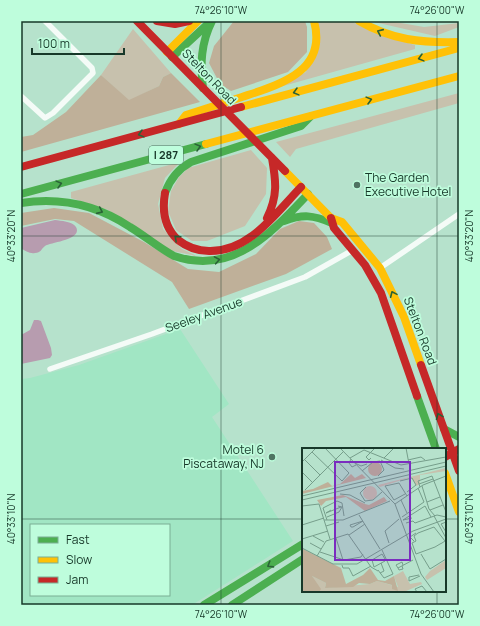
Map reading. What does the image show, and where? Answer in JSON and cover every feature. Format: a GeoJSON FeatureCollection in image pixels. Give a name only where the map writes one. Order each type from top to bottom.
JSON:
{"type":"FeatureCollection","features":[{"type":"Feature","properties":{"kind":"main road","name":"Stelton Road"},"geometry":{"type":"LineString","coordinates":[[137,21],[308,194],[332,221],[334,228],[353,250],[370,274],[381,293],[436,448]]}},
{"type":"Feature","properties":{"kind":"main road"},"geometry":{"type":"LineString","coordinates":[[157,21],[175,24],[189,21]]}},
{"type":"Feature","properties":{"kind":"main road"},"geometry":{"type":"LineString","coordinates":[[170,54],[198,21]]}},
{"type":"Feature","properties":{"kind":"main road"},"geometry":{"type":"LineString","coordinates":[[170,54],[212,21]]}},
{"type":"Feature","properties":{"kind":"main road"},"geometry":{"type":"LineString","coordinates":[[203,88],[200,57],[201,48],[207,30],[212,21]]}},
{"type":"Feature","properties":{"kind":"main road"},"geometry":{"type":"LineString","coordinates":[[179,124],[186,115],[274,87],[295,77],[309,64],[315,48],[316,33],[314,21]]}},
{"type":"Feature","properties":{"kind":"main road"},"geometry":{"type":"LineString","coordinates":[[359,21],[381,33],[411,41],[435,43],[459,42]]}},
{"type":"Feature","properties":{"kind":"main road","name":"I 287"},"geometry":{"type":"LineString","coordinates":[[21,167],[459,48]]}},
{"type":"Feature","properties":{"kind":"main road","name":"I 287"},"geometry":{"type":"LineString","coordinates":[[21,194],[459,76]]}},
{"type":"Feature","properties":{"kind":"main road"},"geometry":{"type":"LineString","coordinates":[[301,187],[252,236],[236,246],[221,251],[210,252],[192,249],[176,239],[166,223],[164,216],[163,199],[167,185],[176,172],[192,162],[301,126],[312,116]]}},
{"type":"Feature","properties":{"kind":"main road"},"geometry":{"type":"LineString","coordinates":[[263,225],[269,214],[276,194],[276,180],[270,156]]}},
{"type":"Feature","properties":{"kind":"main road"},"geometry":{"type":"LineString","coordinates":[[21,203],[52,200],[73,203],[96,209],[122,222],[173,256],[191,262],[215,262],[234,256],[253,246],[279,224],[308,194]]}},
{"type":"Feature","properties":{"kind":"main road"},"geometry":{"type":"LineString","coordinates":[[279,224],[296,216],[307,215],[332,221]]}},
{"type":"Feature","properties":{"kind":"main road","name":"Stelton Road"},"geometry":{"type":"LineString","coordinates":[[332,221],[342,222],[380,268],[404,317],[444,430],[456,450],[458,466]]}},
{"type":"Feature","properties":{"kind":"main road"},"geometry":{"type":"LineString","coordinates":[[444,430],[459,437]]}},
{"type":"Feature","properties":{"kind":"main road"},"geometry":{"type":"LineString","coordinates":[[446,456],[456,450]]}},
{"type":"Feature","properties":{"kind":"main road"},"geometry":{"type":"LineString","coordinates":[[446,472],[458,466]]}},
{"type":"Feature","properties":{"kind":"main road"},"geometry":{"type":"LineString","coordinates":[[446,475],[459,512]]}},
{"type":"Feature","properties":{"kind":"main road"},"geometry":{"type":"LineString","coordinates":[[204,605],[302,545]]}},
{"type":"Feature","properties":{"kind":"main road"},"geometry":{"type":"LineString","coordinates":[[232,605],[302,560]]}},
{"type":"Feature","properties":{"kind":"street"},"geometry":{"type":"LineString","coordinates":[[21,96],[45,118],[53,113],[93,74],[92,68],[45,21]]}},
{"type":"Feature","properties":{"kind":"street"},"geometry":{"type":"LineString","coordinates":[[380,268],[459,214]]}},
{"type":"Feature","properties":{"kind":"street","name":"Seeley Avenue"},"geometry":{"type":"LineString","coordinates":[[50,369],[152,334],[305,277],[353,250]]}},
{"type":"Feature","properties":{"kind":"shaded area"},"geometry":{"type":"Polygon","coordinates":[[[234,21],[305,21],[307,27],[307,52],[288,72],[231,91],[220,84],[209,63],[214,46],[234,21]]]}},
{"type":"Feature","properties":{"kind":"shaded area"},"geometry":{"type":"Polygon","coordinates":[[[317,21],[351,21],[374,33],[415,45],[415,49],[276,88],[306,72],[317,21]]]}},
{"type":"Feature","properties":{"kind":"shaded area"},"geometry":{"type":"Polygon","coordinates":[[[370,21],[389,21],[424,27],[459,23],[459,27],[435,36],[370,21]]]}},
{"type":"Feature","properties":{"kind":"shaded area"},"geometry":{"type":"Polygon","coordinates":[[[133,29],[171,73],[163,77],[159,86],[129,101],[101,75],[133,29]]]}},
{"type":"Feature","properties":{"kind":"shaded area"},"geometry":{"type":"Polygon","coordinates":[[[171,73],[200,102],[21,152],[21,137],[33,135],[66,112],[101,75],[129,100],[159,86],[163,77],[171,73]]]}},
{"type":"Feature","properties":{"kind":"shaded area"},"geometry":{"type":"Polygon","coordinates":[[[459,93],[459,103],[296,149],[290,157],[276,142],[459,93]]]}},
{"type":"Feature","properties":{"kind":"shaded area"},"geometry":{"type":"Polygon","coordinates":[[[251,150],[267,168],[266,194],[245,226],[207,241],[192,241],[176,230],[168,211],[171,191],[179,177],[188,168],[251,150]]]}},
{"type":"Feature","properties":{"kind":"shaded area"},"geometry":{"type":"Polygon","coordinates":[[[180,162],[165,178],[158,204],[163,229],[182,249],[197,256],[172,251],[108,210],[71,198],[71,192],[180,162]]]}},
{"type":"Feature","properties":{"kind":"shaded area"},"geometry":{"type":"Polygon","coordinates":[[[54,208],[89,213],[144,242],[188,269],[219,272],[256,254],[280,229],[299,221],[314,223],[327,237],[332,249],[286,274],[189,309],[172,282],[74,221],[55,219],[21,226],[21,213],[54,208]]]}},
{"type":"Feature","properties":{"kind":"shaded area"},"geometry":{"type":"Polygon","coordinates":[[[55,220],[74,225],[77,231],[75,235],[71,238],[45,246],[40,252],[37,253],[29,253],[21,248],[21,228],[55,220]]]}},
{"type":"Feature","properties":{"kind":"shaded area"},"geometry":{"type":"Polygon","coordinates":[[[34,320],[41,321],[51,348],[52,355],[50,358],[21,364],[21,335],[30,330],[34,320]]]}},
{"type":"Feature","properties":{"kind":"shaded area"},"geometry":{"type":"Polygon","coordinates":[[[180,329],[229,404],[212,417],[293,541],[192,605],[21,605],[21,379],[79,365],[180,329]]]}},
{"type":"Feature","properties":{"kind":"traffic: fast"},"geometry":{"type":"LineString","coordinates":[[203,88],[202,54],[208,29],[212,21]]}},
{"type":"Feature","properties":{"kind":"traffic: fast"},"geometry":{"type":"LineString","coordinates":[[172,57],[209,23]]}},
{"type":"Feature","properties":{"kind":"traffic: fast"},"geometry":{"type":"LineString","coordinates":[[165,193],[169,183],[175,175],[191,162],[301,126],[310,117]]}},
{"type":"Feature","properties":{"kind":"traffic: fast"},"geometry":{"type":"LineString","coordinates":[[21,194],[206,144]]}},
{"type":"Feature","properties":{"kind":"traffic: fast"},"geometry":{"type":"LineString","coordinates":[[21,203],[50,201],[78,204],[91,208],[117,219],[174,256],[195,261],[215,260],[233,255],[249,247],[280,223],[308,194]]}},
{"type":"Feature","properties":{"kind":"traffic: fast"},"geometry":{"type":"LineString","coordinates":[[284,221],[297,217],[308,216],[332,223]]}},
{"type":"Feature","properties":{"kind":"traffic: fast"},"geometry":{"type":"LineString","coordinates":[[417,396],[436,448]]}},
{"type":"Feature","properties":{"kind":"traffic: fast"},"geometry":{"type":"LineString","coordinates":[[444,429],[459,437]]}},
{"type":"Feature","properties":{"kind":"traffic: fast"},"geometry":{"type":"LineString","coordinates":[[204,605],[302,545]]}},
{"type":"Feature","properties":{"kind":"traffic: fast"},"geometry":{"type":"LineString","coordinates":[[232,605],[302,560]]}},
{"type":"Feature","properties":{"kind":"traffic: slow"},"geometry":{"type":"LineString","coordinates":[[167,52],[198,21]]}},
{"type":"Feature","properties":{"kind":"traffic: slow"},"geometry":{"type":"LineString","coordinates":[[179,124],[186,115],[270,87],[297,74],[307,64],[314,53],[316,38],[314,21]]}},
{"type":"Feature","properties":{"kind":"traffic: slow"},"geometry":{"type":"LineString","coordinates":[[359,21],[383,32],[407,39],[432,42],[459,42]]}},
{"type":"Feature","properties":{"kind":"traffic: slow"},"geometry":{"type":"LineString","coordinates":[[241,107],[459,48]]}},
{"type":"Feature","properties":{"kind":"traffic: slow"},"geometry":{"type":"LineString","coordinates":[[206,144],[459,76]]}},
{"type":"Feature","properties":{"kind":"traffic: slow"},"geometry":{"type":"LineString","coordinates":[[285,171],[331,218],[342,222],[380,268],[404,317],[421,365]]}},
{"type":"Feature","properties":{"kind":"traffic: slow"},"geometry":{"type":"LineString","coordinates":[[446,476],[459,512]]}},
{"type":"Feature","properties":{"kind":"traffic: jam"},"geometry":{"type":"LineString","coordinates":[[137,21],[285,171]]}},
{"type":"Feature","properties":{"kind":"traffic: jam"},"geometry":{"type":"LineString","coordinates":[[157,21],[175,24],[189,21]]}},
{"type":"Feature","properties":{"kind":"traffic: jam"},"geometry":{"type":"LineString","coordinates":[[21,167],[241,107]]}},
{"type":"Feature","properties":{"kind":"traffic: jam"},"geometry":{"type":"LineString","coordinates":[[267,218],[273,203],[275,188],[272,158]]}},
{"type":"Feature","properties":{"kind":"traffic: jam"},"geometry":{"type":"LineString","coordinates":[[165,193],[165,218],[173,235],[189,247],[209,251],[223,250],[237,245],[249,238],[261,229],[301,187]]}},
{"type":"Feature","properties":{"kind":"traffic: jam"},"geometry":{"type":"LineString","coordinates":[[331,218],[334,228],[365,265],[381,293],[417,396]]}},
{"type":"Feature","properties":{"kind":"traffic: jam"},"geometry":{"type":"LineString","coordinates":[[421,365],[459,471]]}},
{"type":"Feature","properties":{"kind":"traffic: jam"},"geometry":{"type":"LineString","coordinates":[[446,456],[459,449]]}},
{"type":"Feature","properties":{"kind":"place","name":"The Garden Executive Hotel"},"geometry":{"type":"Point","coordinates":[357,185]}},
{"type":"Feature","properties":{"kind":"place","name":"Motel 6 Piscataway, NJ"},"geometry":{"type":"Point","coordinates":[272,457]}}]}
